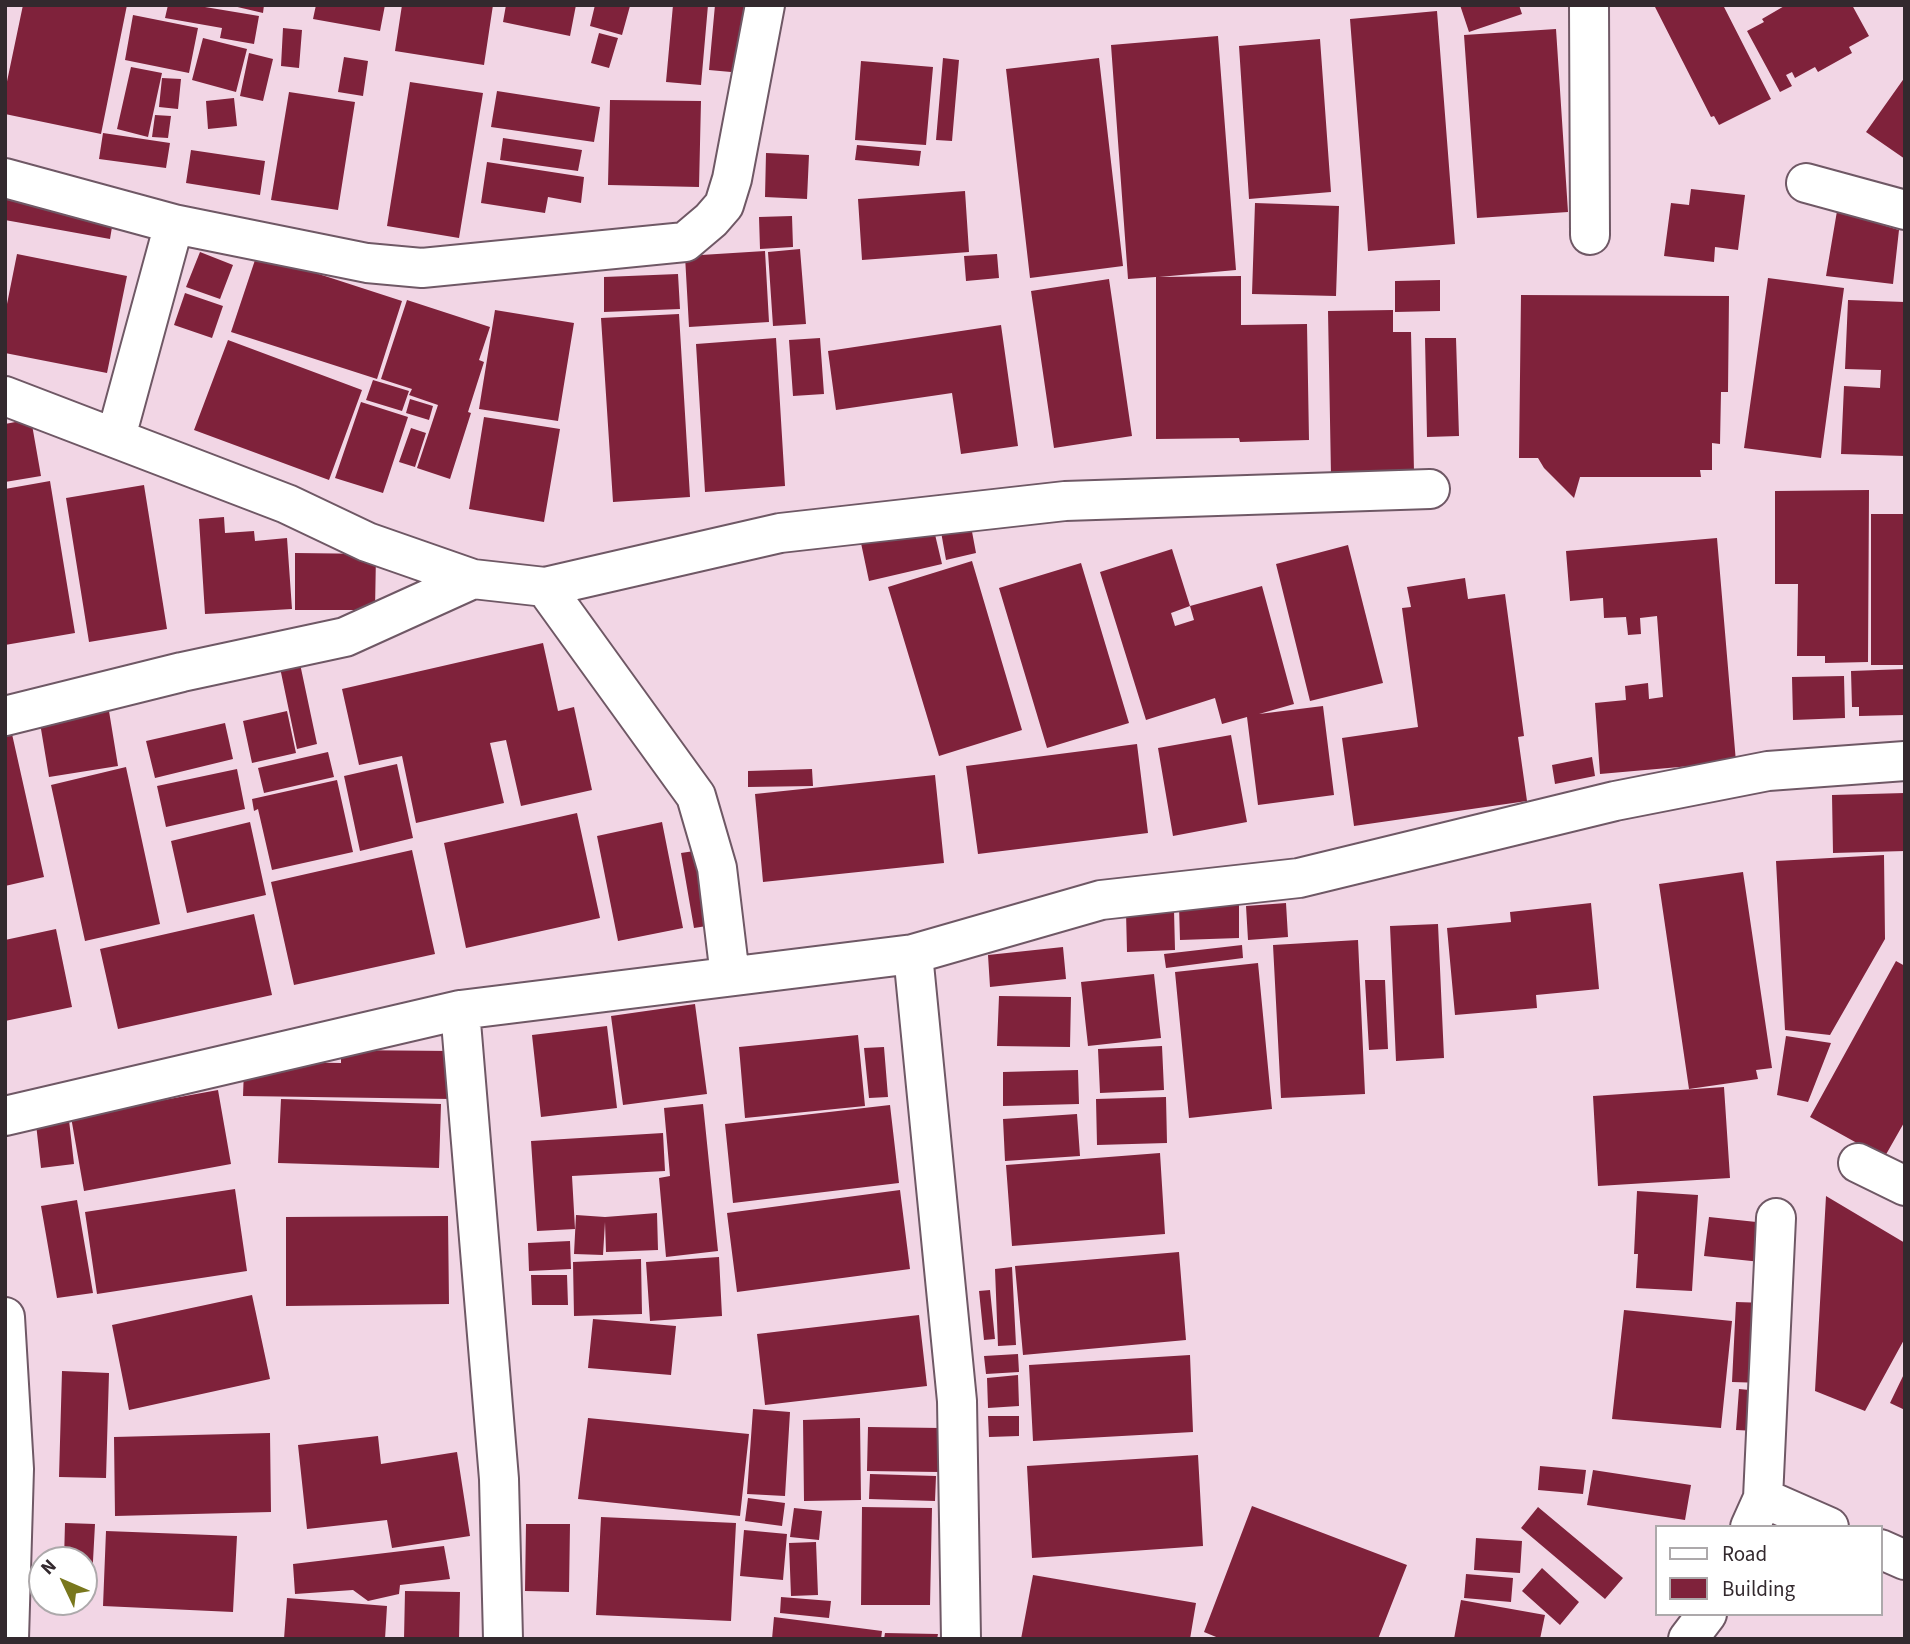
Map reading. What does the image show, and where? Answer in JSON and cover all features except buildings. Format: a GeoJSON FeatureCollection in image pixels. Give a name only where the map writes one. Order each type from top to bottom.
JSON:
{"type":"FeatureCollection","features":[{"type":"Feature","properties":{"kind":"street"},"geometry":{"type":"LineString","coordinates":[[5,178],[174,224],[367,263],[422,268],[685,242],[724,205],[732,180],[765,5]]}},
{"type":"Feature","properties":{"kind":"street"},"geometry":{"type":"LineString","coordinates":[[1588,5],[1590,235]]}},
{"type":"Feature","properties":{"kind":"street"},"geometry":{"type":"LineString","coordinates":[[1806,183],[1905,211]]}},
{"type":"Feature","properties":{"kind":"street"},"geometry":{"type":"LineString","coordinates":[[116,437],[174,224]]}},
{"type":"Feature","properties":{"kind":"street"},"geometry":{"type":"LineString","coordinates":[[5,396],[287,504],[367,542],[473,579],[545,587],[780,533],[1051,502],[1430,489]]}},
{"type":"Feature","properties":{"kind":"street"},"geometry":{"type":"LineString","coordinates":[[5,716],[182,672],[345,637],[473,579]]}},
{"type":"Feature","properties":{"kind":"street"},"geometry":{"type":"LineString","coordinates":[[545,587],[696,796],[717,868],[730,976]]}},
{"type":"Feature","properties":{"kind":"street"},"geometry":{"type":"LineString","coordinates":[[5,1116],[460,1010],[913,954],[1101,900],[1299,878],[1615,801],[1756,773],[1905,761]]}},
{"type":"Feature","properties":{"kind":"street"},"geometry":{"type":"LineString","coordinates":[[913,954],[957,1401],[961,1639]]}},
{"type":"Feature","properties":{"kind":"street"},"geometry":{"type":"LineString","coordinates":[[460,1010],[499,1479],[503,1639]]}},
{"type":"Feature","properties":{"kind":"street"},"geometry":{"type":"LineString","coordinates":[[1858,1163],[1905,1186]]}},
{"type":"Feature","properties":{"kind":"street"},"geometry":{"type":"LineString","coordinates":[[1776,1218],[1757,1512],[1819,1525]]}},
{"type":"Feature","properties":{"kind":"street"},"geometry":{"type":"LineString","coordinates":[[5,1317],[14,1469],[9,1639]]}},
{"type":"Feature","properties":{"kind":"street"},"geometry":{"type":"LineString","coordinates":[[1882,1550],[1905,1560]]}},
{"type":"Feature","properties":{"kind":"street"},"geometry":{"type":"LineString","coordinates":[[1688,1639],[1705,1616]]}}]}
